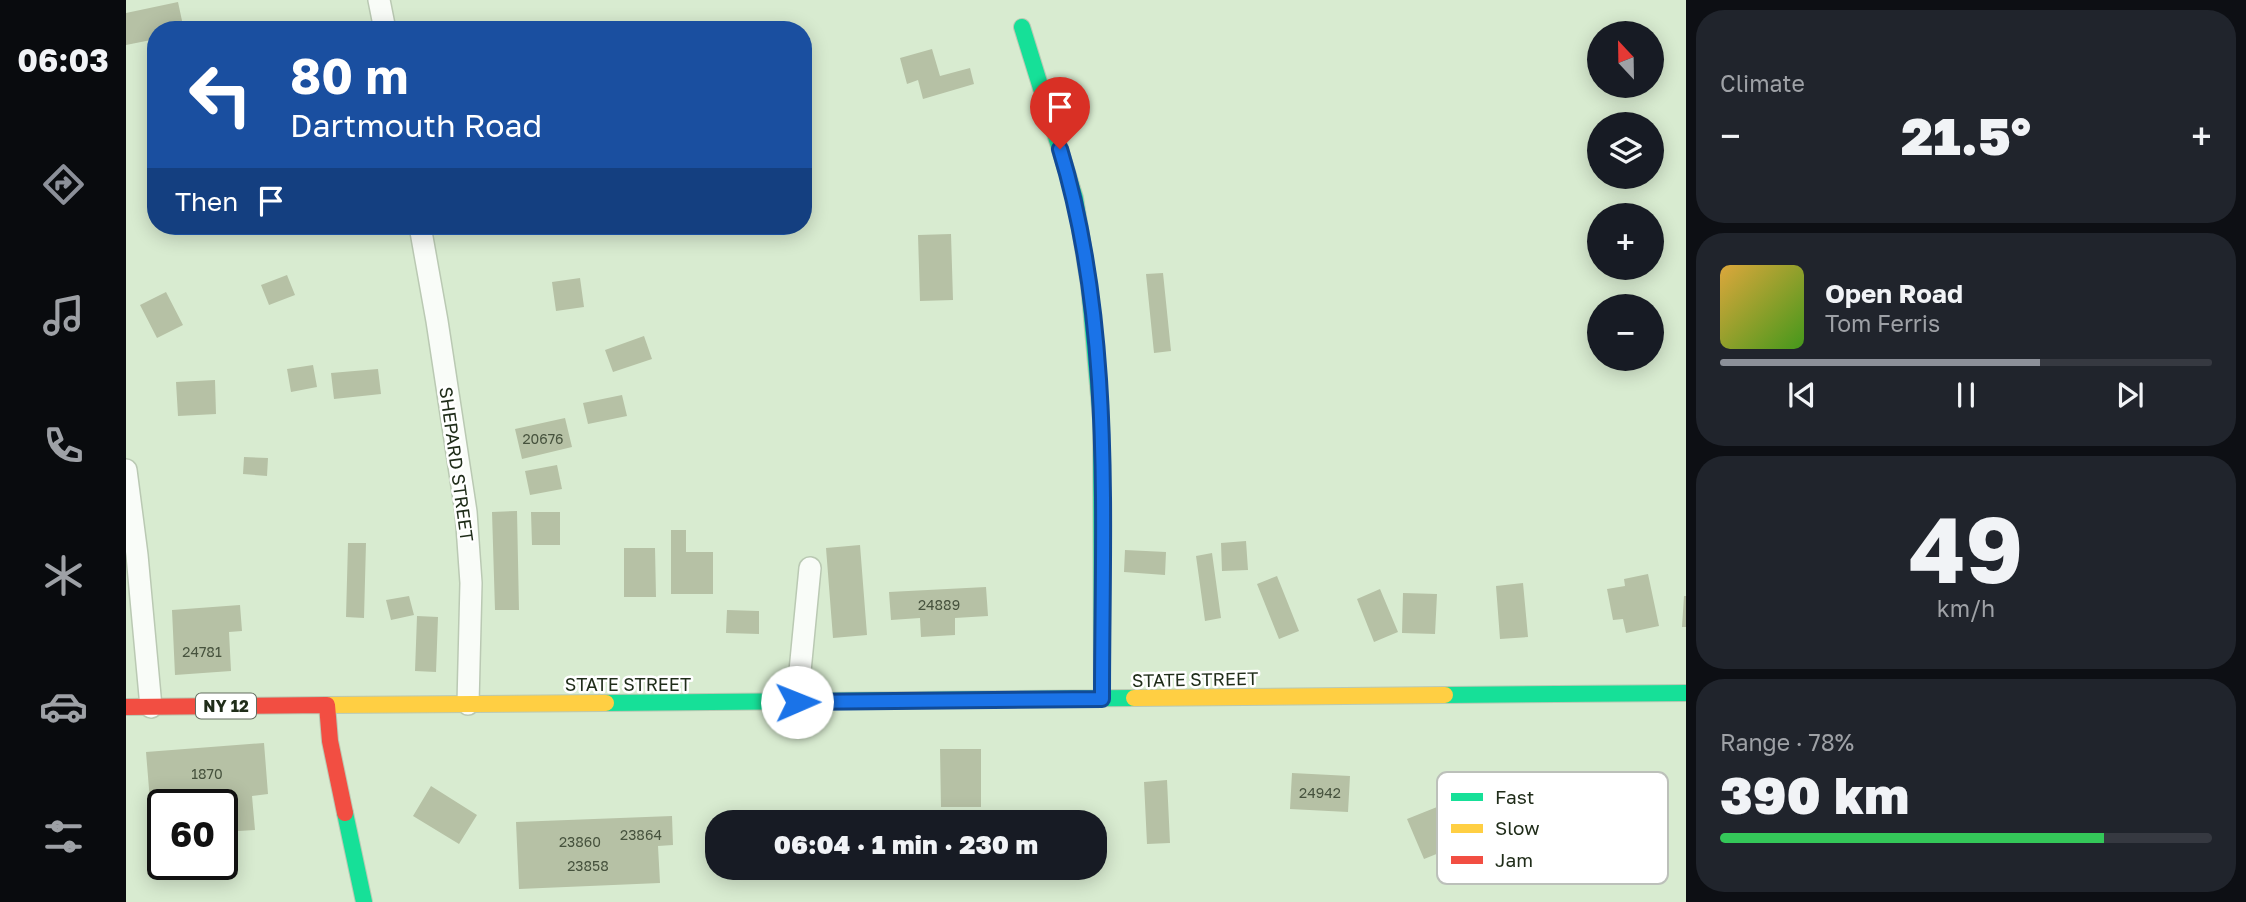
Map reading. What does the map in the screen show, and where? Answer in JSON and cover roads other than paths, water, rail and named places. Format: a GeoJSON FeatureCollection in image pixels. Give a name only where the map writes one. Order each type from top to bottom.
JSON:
{"type":"FeatureCollection","features":[{"type":"Feature","properties":{"kind":"main road"},"geometry":{"type":"LineString","coordinates":[[1022,27],[1075,198],[1089,285],[1101,419],[1102,699]]}},
{"type":"Feature","properties":{"kind":"main road","name":"STATE STREET"},"geometry":{"type":"LineString","coordinates":[[126,707],[1686,693]]}},
{"type":"Feature","properties":{"kind":"main road"},"geometry":{"type":"LineString","coordinates":[[327,705],[330,741],[364,902]]}},
{"type":"Feature","properties":{"kind":"street"},"geometry":{"type":"LineString","coordinates":[[379,0],[383,21]]}},
{"type":"Feature","properties":{"kind":"street","name":"SHEPARD STREET"},"geometry":{"type":"LineString","coordinates":[[422,235],[466,512],[471,583],[468,704]]}},
{"type":"Feature","properties":{"kind":"street"},"geometry":{"type":"LineString","coordinates":[[126,470],[151,707]]}},
{"type":"Feature","properties":{"kind":"street"},"geometry":{"type":"LineString","coordinates":[[797,702],[810,568]]}}]}
